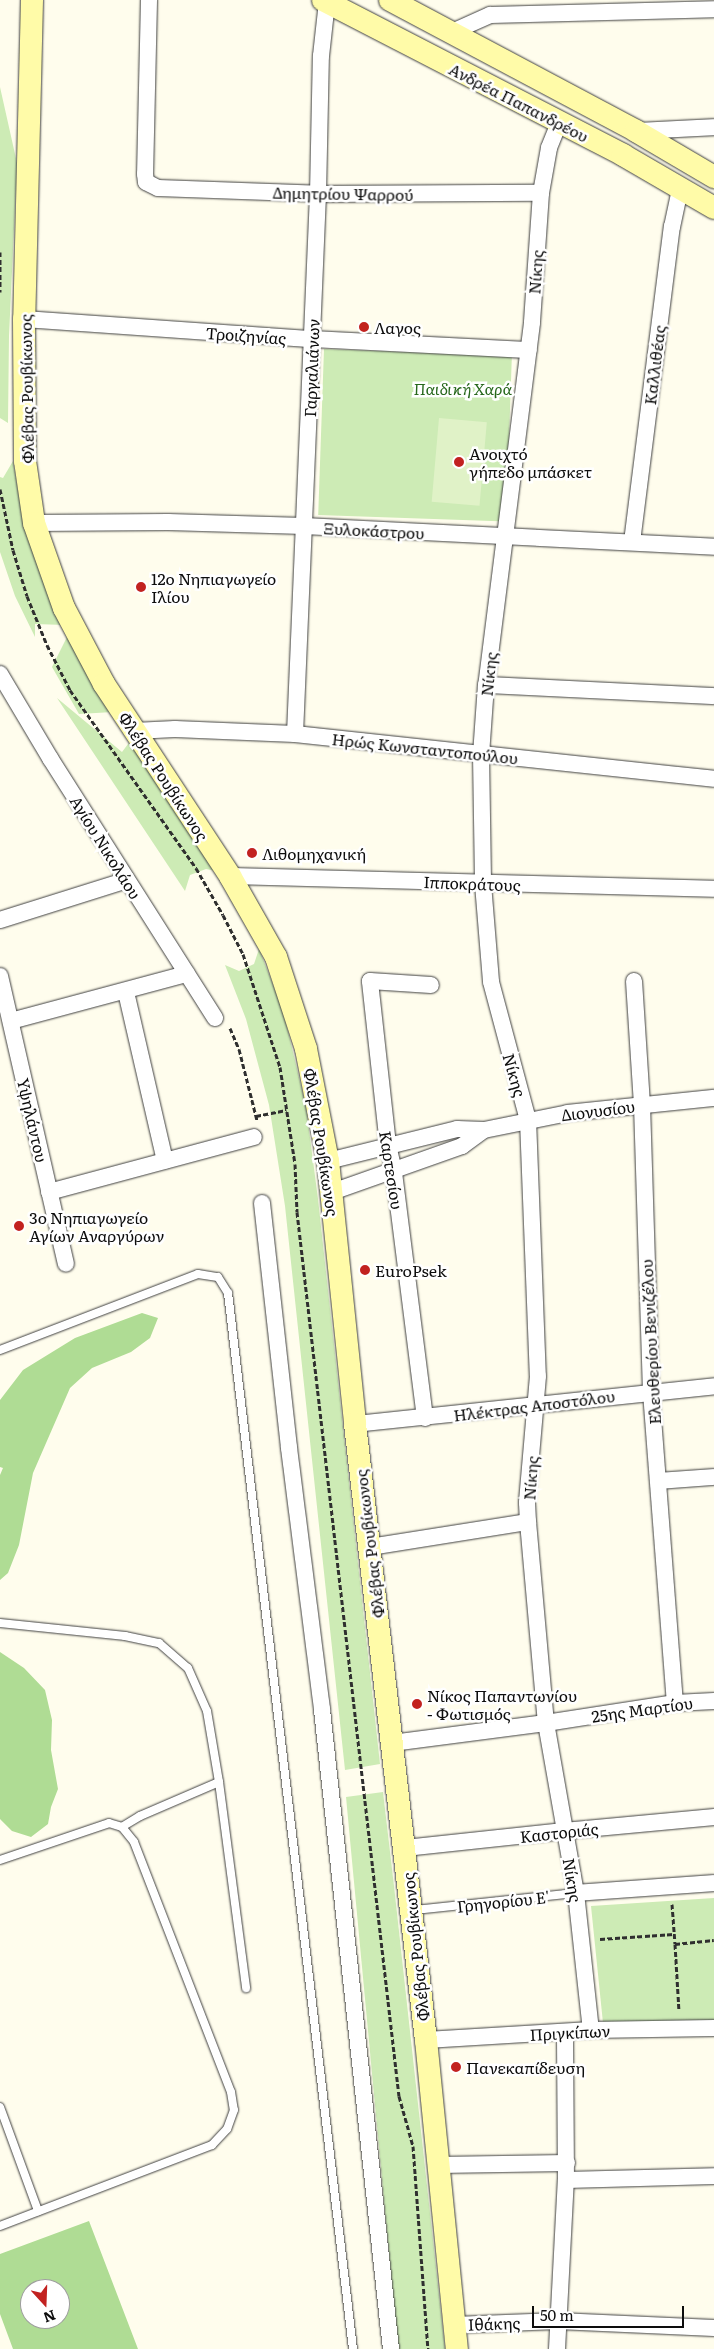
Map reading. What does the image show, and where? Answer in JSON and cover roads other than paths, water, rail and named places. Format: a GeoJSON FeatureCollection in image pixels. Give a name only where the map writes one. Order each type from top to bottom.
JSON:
{"type":"FeatureCollection","features":[{"type":"Feature","properties":{"kind":"street","name":"Φλέβας Ρουβίκωνος"},"geometry":{"type":"LineString","coordinates":[[32,0],[24,319],[25,462],[34,523],[64,608],[104,684],[230,876],[276,957],[296,1013],[306,1049],[328,1161],[332,1192],[355,1424],[426,2040],[457,2349]]}},
{"type":"Feature","properties":{"kind":"street","name":"Δημητρίου Ψαρρού"},"geometry":{"type":"LineString","coordinates":[[149,0],[146,182],[158,188],[318,194],[541,193]]}},
{"type":"Feature","properties":{"kind":"street","name":"Ανδρέα Παπανδρέου"},"geometry":{"type":"LineString","coordinates":[[390,0],[636,131],[714,177]]}},
{"type":"Feature","properties":{"kind":"street","name":"Ανδρέα Παπανδρέου"},"geometry":{"type":"LineString","coordinates":[[325,1],[624,155],[714,208]]}},
{"type":"Feature","properties":{"kind":"street","name":"Γαργαλιάνων"},"geometry":{"type":"LineString","coordinates":[[294,734],[325,1]]}},
{"type":"Feature","properties":{"kind":"street"},"geometry":{"type":"LineString","coordinates":[[452,32],[490,15],[558,6],[714,8]]}},
{"type":"Feature","properties":{"kind":"street","name":"Νίκης"},"geometry":{"type":"LineString","coordinates":[[559,123],[549,148],[541,193],[529,350],[486,685],[481,754],[483,884],[490,982],[528,1120],[538,1376],[527,1503],[528,1522],[546,1724],[576,1893],[591,2030]]}},
{"type":"Feature","properties":{"kind":"street"},"geometry":{"type":"LineString","coordinates":[[636,131],[714,127]]}},
{"type":"Feature","properties":{"kind":"street","name":"Καλλιθέας"},"geometry":{"type":"LineString","coordinates":[[632,542],[672,227],[680,189]]}},
{"type":"Feature","properties":{"kind":"street","name":"Τροιζηνίας"},"geometry":{"type":"LineString","coordinates":[[24,319],[312,339],[529,350]]}},
{"type":"Feature","properties":{"kind":"street","name":"Ξυλοκάστρου"},"geometry":{"type":"LineString","coordinates":[[34,523],[168,522],[304,526],[714,546]]}},
{"type":"Feature","properties":{"kind":"street","name":"Αγίου Νικολάου"},"geometry":{"type":"LineString","coordinates":[[0,674],[126,880],[215,1018]]}},
{"type":"Feature","properties":{"kind":"street"},"geometry":{"type":"LineString","coordinates":[[486,685],[714,696]]}},
{"type":"Feature","properties":{"kind":"street","name":"Ηρώς Κωνσταντοπούλου"},"geometry":{"type":"LineString","coordinates":[[134,732],[175,729],[294,734],[714,779]]}},
{"type":"Feature","properties":{"kind":"street","name":"Ιπποκράτους"},"geometry":{"type":"LineString","coordinates":[[230,876],[714,889]]}},
{"type":"Feature","properties":{"kind":"street"},"geometry":{"type":"LineString","coordinates":[[0,920],[126,880]]}},
{"type":"Feature","properties":{"kind":"street"},"geometry":{"type":"LineString","coordinates":[[11,1021],[126,992],[187,974]]}},
{"type":"Feature","properties":{"kind":"street","name":"Υψηλάντου"},"geometry":{"type":"LineString","coordinates":[[0,976],[11,1021],[7,1041],[49,1192],[66,1264]]}},
{"type":"Feature","properties":{"kind":"street","name":"Καρτεσίου"},"geometry":{"type":"LineString","coordinates":[[425,1418],[394,1171],[388,1145],[370,981],[431,985]]}},
{"type":"Feature","properties":{"kind":"street","name":"Ελευθερίου Βενιζέλου"},"geometry":{"type":"LineString","coordinates":[[634,981],[642,1105],[651,1392],[675,1703]]}},
{"type":"Feature","properties":{"kind":"street"},"geometry":{"type":"LineString","coordinates":[[126,992],[165,1161]]}},
{"type":"Feature","properties":{"kind":"street","name":"Διονυσίου"},"geometry":{"type":"LineString","coordinates":[[328,1161],[457,1129],[484,1130],[528,1120],[642,1105],[714,1098]]}},
{"type":"Feature","properties":{"kind":"street","name":"Διονυσίου"},"geometry":{"type":"LineString","coordinates":[[332,1192],[462,1146],[484,1130]]}},
{"type":"Feature","properties":{"kind":"street"},"geometry":{"type":"LineString","coordinates":[[49,1192],[254,1137]]}},
{"type":"Feature","properties":{"kind":"street"},"geometry":{"type":"LineString","coordinates":[[262,1203],[289,1448],[322,1710],[391,2349]]}},
{"type":"Feature","properties":{"kind":"street","name":"Ηλέκτρας Αποστόλου"},"geometry":{"type":"LineString","coordinates":[[355,1424],[714,1386]]}},
{"type":"Feature","properties":{"kind":"street"},"geometry":{"type":"LineString","coordinates":[[659,1482],[714,1477]]}},
{"type":"Feature","properties":{"kind":"street"},"geometry":{"type":"LineString","coordinates":[[370,1547],[528,1522]]}},
{"type":"Feature","properties":{"kind":"street","name":"25ης Μαρτίου"},"geometry":{"type":"LineString","coordinates":[[392,1743],[546,1724],[675,1703],[714,1701]]}},
{"type":"Feature","properties":{"kind":"street","name":"Καστοριάς"},"geometry":{"type":"LineString","coordinates":[[405,1848],[714,1817]]}},
{"type":"Feature","properties":{"kind":"street","name":"Γρηγορίου Ε'"},"geometry":{"type":"LineString","coordinates":[[576,1893],[714,1883]]}},
{"type":"Feature","properties":{"kind":"street","name":"Πριγκίπων"},"geometry":{"type":"LineString","coordinates":[[426,2040],[591,2030],[714,2028]]}},
{"type":"Feature","properties":{"kind":"street"},"geometry":{"type":"LineString","coordinates":[[558,2349],[566,2180],[564,2033]]}},
{"type":"Feature","properties":{"kind":"street"},"geometry":{"type":"LineString","coordinates":[[438,2165],[566,2163]]}},
{"type":"Feature","properties":{"kind":"street"},"geometry":{"type":"LineString","coordinates":[[566,2180],[714,2176]]}},
{"type":"Feature","properties":{"kind":"street","name":"Ιθάκης"},"geometry":{"type":"LineString","coordinates":[[454,2325],[558,2321],[714,2328]]}},
{"type":"Feature","properties":{"kind":"lane"},"geometry":{"type":"LineString","coordinates":[[0,1350],[198,1274],[218,1277],[228,1293],[353,2349]]}},
{"type":"Feature","properties":{"kind":"lane"},"geometry":{"type":"LineString","coordinates":[[0,1623],[124,1636],[159,1643],[188,1668],[207,1711],[219,1782],[246,1988]]}},
{"type":"Feature","properties":{"kind":"lane"},"geometry":{"type":"LineString","coordinates":[[122,1827],[140,1816],[219,1782]]}},
{"type":"Feature","properties":{"kind":"lane"},"geometry":{"type":"LineString","coordinates":[[0,1860],[109,1823],[122,1827],[134,1842],[231,2092],[234,2110],[227,2129],[212,2145],[0,2226]]}},
{"type":"Feature","properties":{"kind":"lane","name":"Γρηγορίου Ε'"},"geometry":{"type":"LineString","coordinates":[[411,1910],[576,1893]]}},
{"type":"Feature","properties":{"kind":"lane"},"geometry":{"type":"LineString","coordinates":[[0,2107],[38,2211]]}},
{"type":"Feature","properties":{"kind":"place","name":"Λαγος"},"geometry":{"type":"Point","coordinates":[364,327]}},
{"type":"Feature","properties":{"kind":"place","name":"Ανοιχτό γήπεδο μπάσκετ"},"geometry":{"type":"Point","coordinates":[459,462]}},
{"type":"Feature","properties":{"kind":"place","name":"12ο Νηπιαγωγείο Ιλίου"},"geometry":{"type":"Point","coordinates":[141,587]}},
{"type":"Feature","properties":{"kind":"place","name":"Λιθομηχανική"},"geometry":{"type":"Point","coordinates":[252,853]}},
{"type":"Feature","properties":{"kind":"place","name":"3ο Νηπιαγωγείο Αγίων Αναργύρων"},"geometry":{"type":"Point","coordinates":[19,1226]}},
{"type":"Feature","properties":{"kind":"place","name":"EuroPsek"},"geometry":{"type":"Point","coordinates":[365,1270]}},
{"type":"Feature","properties":{"kind":"place","name":"Νίκος Παπαντωνίου - Φωτισμός"},"geometry":{"type":"Point","coordinates":[417,1704]}},
{"type":"Feature","properties":{"kind":"place","name":"Πανεκαπίδευση"},"geometry":{"type":"Point","coordinates":[456,2067]}},
{"type":"Feature","properties":{"kind":"park label","name":"Παιδική Χαρά"},"geometry":{"type":"Point","coordinates":[463,388]}}]}
